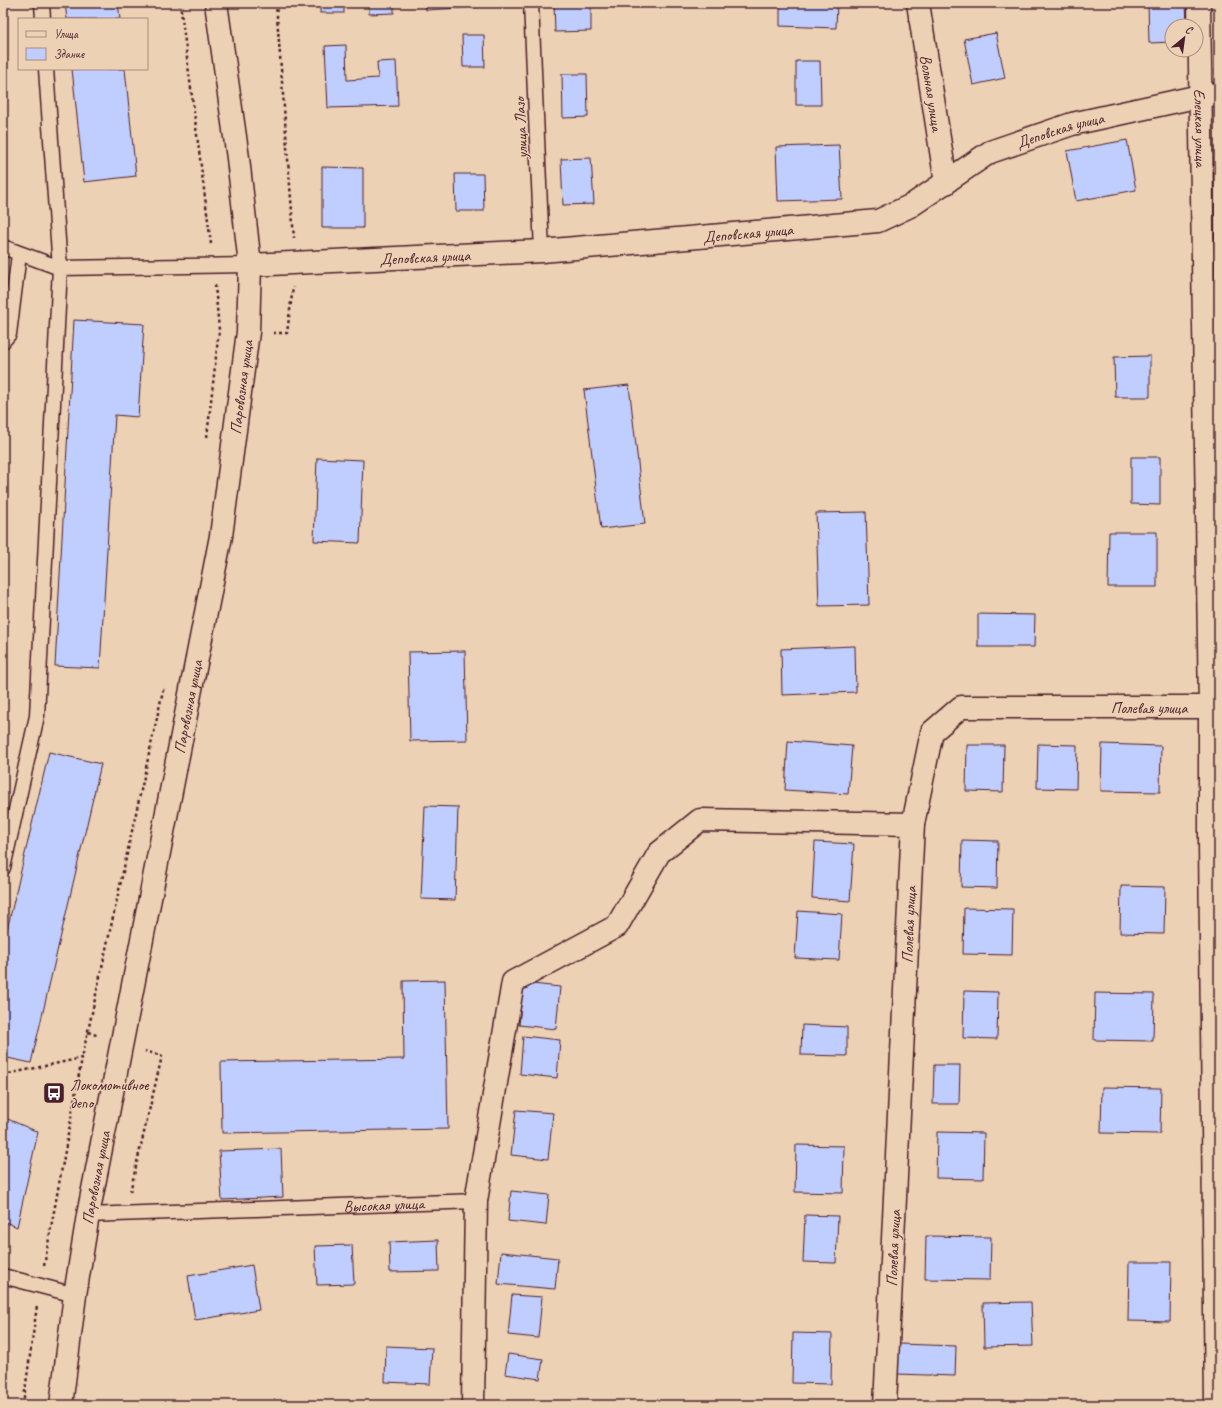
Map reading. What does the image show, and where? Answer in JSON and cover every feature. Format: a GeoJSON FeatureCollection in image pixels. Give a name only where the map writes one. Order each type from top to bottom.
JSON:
{"type":"FeatureCollection","features":[{"type":"Feature","properties":{"kind":"street","name":"Паровозная улица"},"geometry":{"type":"LineString","coordinates":[[61,1405],[75,1295],[88,1215],[221,536],[248,332],[250,265],[238,158],[216,3]]}},
{"type":"Feature","properties":{"kind":"street","name":"Вольная улица"},"geometry":{"type":"LineString","coordinates":[[918,3],[946,183]]}},
{"type":"Feature","properties":{"kind":"street","name":"Елецкая улица"},"geometry":{"type":"LineString","coordinates":[[1198,3],[1209,95],[1210,707],[1214,843],[1216,1405]]}},
{"type":"Feature","properties":{"kind":"street","name":"Деповская улица"},"geometry":{"type":"LineString","coordinates":[[250,265],[542,252],[878,221],[912,205],[990,152],[1072,124],[1209,95]]}},
{"type":"Feature","properties":{"kind":"street","name":"Полевая улица"},"geometry":{"type":"LineString","coordinates":[[885,1405],[913,824],[932,732],[961,707],[1210,707]]}},
{"type":"Feature","properties":{"kind":"street"},"geometry":{"type":"LineString","coordinates":[[473,1405],[476,1201],[513,982],[617,926],[659,853],[700,820],[913,824]]}},
{"type":"Feature","properties":{"kind":"lane"},"geometry":{"type":"LineString","coordinates":[[42,3],[43,18]]}},
{"type":"Feature","properties":{"kind":"lane","name":"улица Лазо"},"geometry":{"type":"LineString","coordinates":[[531,3],[542,252]]}},
{"type":"Feature","properties":{"kind":"lane"},"geometry":{"type":"LineString","coordinates":[[3,868],[37,716],[60,268],[46,70]]}},
{"type":"Feature","properties":{"kind":"lane"},"geometry":{"type":"LineString","coordinates":[[3,247],[60,268],[213,264],[250,265]]}},
{"type":"Feature","properties":{"kind":"lane"},"geometry":{"type":"LineString","coordinates":[[3,341],[8,334],[19,254]]}},
{"type":"Feature","properties":{"kind":"lane","name":"Высокая улица"},"geometry":{"type":"LineString","coordinates":[[88,1215],[476,1201]]}},
{"type":"Feature","properties":{"kind":"lane"},"geometry":{"type":"LineString","coordinates":[[3,1276],[75,1295]]}},
{"type":"Feature","properties":{"kind":"path"},"geometry":{"type":"LineString","coordinates":[[180,3],[213,264],[218,330],[207,438]]}},
{"type":"Feature","properties":{"kind":"path"},"geometry":{"type":"LineString","coordinates":[[218,330],[287,334],[296,262],[276,3]]}},
{"type":"Feature","properties":{"kind":"path"},"geometry":{"type":"LineString","coordinates":[[24,1405],[40,1286],[82,1058],[165,684]]}},
{"type":"Feature","properties":{"kind":"path"},"geometry":{"type":"LineString","coordinates":[[88,1032],[121,1044],[162,1056],[125,1214]]}},
{"type":"Feature","properties":{"kind":"path"},"geometry":{"type":"LineString","coordinates":[[3,1075],[82,1058]]}},
{"type":"Feature","properties":{"kind":"building"},"geometry":{"type":"Polygon","coordinates":[[[65,3],[118,3],[120,18],[67,18],[65,3]]]}},
{"type":"Feature","properties":{"kind":"building"},"geometry":{"type":"Polygon","coordinates":[[[320,3],[344,3],[344,13],[320,13],[320,3]]]}},
{"type":"Feature","properties":{"kind":"building"},"geometry":{"type":"Polygon","coordinates":[[[369,3],[394,3],[394,13],[369,14],[369,3]]]}},
{"type":"Feature","properties":{"kind":"building"},"geometry":{"type":"Polygon","coordinates":[[[425,3],[478,3],[478,7],[426,10],[425,3]]]}},
{"type":"Feature","properties":{"kind":"building"},"geometry":{"type":"Polygon","coordinates":[[[554,3],[591,3],[591,31],[555,32],[554,3]]]}},
{"type":"Feature","properties":{"kind":"building"},"geometry":{"type":"Polygon","coordinates":[[[780,3],[837,3],[836,28],[780,26],[780,3]]]}},
{"type":"Feature","properties":{"kind":"building"},"geometry":{"type":"Polygon","coordinates":[[[1148,3],[1186,3],[1187,18],[1164,18],[1164,42],[1149,43],[1148,3]]]}},
{"type":"Feature","properties":{"kind":"building"},"geometry":{"type":"Polygon","coordinates":[[[996,33],[1005,78],[973,85],[964,39],[996,33]]]}},
{"type":"Feature","properties":{"kind":"building"},"geometry":{"type":"Polygon","coordinates":[[[462,35],[484,35],[485,67],[463,67],[462,35]]]}},
{"type":"Feature","properties":{"kind":"building"},"geometry":{"type":"Polygon","coordinates":[[[346,45],[347,80],[378,78],[377,62],[396,61],[398,106],[328,108],[325,46],[346,45]]]}},
{"type":"Feature","properties":{"kind":"building"},"geometry":{"type":"Polygon","coordinates":[[[796,61],[820,61],[821,105],[796,105],[796,61]]]}},
{"type":"Feature","properties":{"kind":"building"},"geometry":{"type":"Polygon","coordinates":[[[72,70],[125,70],[136,176],[84,182],[72,70]]]}},
{"type":"Feature","properties":{"kind":"building"},"geometry":{"type":"Polygon","coordinates":[[[562,74],[587,74],[588,117],[563,118],[562,74]]]}},
{"type":"Feature","properties":{"kind":"building"},"geometry":{"type":"Polygon","coordinates":[[[1127,140],[1136,190],[1076,201],[1067,151],[1127,140]]]}},
{"type":"Feature","properties":{"kind":"building"},"geometry":{"type":"Polygon","coordinates":[[[839,145],[842,199],[778,201],[776,147],[839,145]]]}},
{"type":"Feature","properties":{"kind":"building"},"geometry":{"type":"Polygon","coordinates":[[[591,158],[594,204],[563,205],[561,159],[591,158]]]}},
{"type":"Feature","properties":{"kind":"building"},"geometry":{"type":"Polygon","coordinates":[[[322,167],[363,168],[363,228],[322,228],[322,167]]]}},
{"type":"Feature","properties":{"kind":"building"},"geometry":{"type":"Polygon","coordinates":[[[455,174],[483,174],[484,211],[456,211],[455,174]]]}},
{"type":"Feature","properties":{"kind":"building"},"geometry":{"type":"Polygon","coordinates":[[[74,320],[144,324],[138,417],[115,415],[100,668],[55,666],[74,320]]]}},
{"type":"Feature","properties":{"kind":"building"},"geometry":{"type":"Polygon","coordinates":[[[1150,356],[1150,397],[1115,397],[1114,357],[1150,356]]]}},
{"type":"Feature","properties":{"kind":"building"},"geometry":{"type":"Polygon","coordinates":[[[629,385],[645,524],[601,529],[584,390],[629,385]]]}},
{"type":"Feature","properties":{"kind":"building"},"geometry":{"type":"Polygon","coordinates":[[[1131,457],[1160,457],[1160,505],[1131,504],[1131,457]]]}},
{"type":"Feature","properties":{"kind":"building"},"geometry":{"type":"Polygon","coordinates":[[[317,458],[363,460],[360,543],[314,541],[317,458]]]}},
{"type":"Feature","properties":{"kind":"building"},"geometry":{"type":"Polygon","coordinates":[[[866,512],[869,605],[819,606],[816,513],[866,512]]]}},
{"type":"Feature","properties":{"kind":"building"},"geometry":{"type":"Polygon","coordinates":[[[1109,532],[1157,532],[1157,587],[1108,587],[1109,532]]]}},
{"type":"Feature","properties":{"kind":"building"},"geometry":{"type":"Polygon","coordinates":[[[978,614],[1035,615],[1034,647],[978,647],[978,614]]]}},
{"type":"Feature","properties":{"kind":"building"},"geometry":{"type":"Polygon","coordinates":[[[855,646],[856,692],[782,695],[781,649],[855,646]]]}},
{"type":"Feature","properties":{"kind":"building"},"geometry":{"type":"Polygon","coordinates":[[[465,651],[467,740],[410,741],[408,652],[465,651]]]}},
{"type":"Feature","properties":{"kind":"building"},"geometry":{"type":"Polygon","coordinates":[[[788,741],[852,746],[848,794],[785,790],[788,741]]]}},
{"type":"Feature","properties":{"kind":"building"},"geometry":{"type":"Polygon","coordinates":[[[1038,744],[1077,745],[1076,789],[1037,788],[1038,744]]]}},
{"type":"Feature","properties":{"kind":"building"},"geometry":{"type":"Polygon","coordinates":[[[1102,744],[1161,746],[1160,792],[1101,791],[1102,744]]]}},
{"type":"Feature","properties":{"kind":"building"},"geometry":{"type":"Polygon","coordinates":[[[967,745],[1004,745],[1003,792],[966,791],[967,745]]]}},
{"type":"Feature","properties":{"kind":"building"},"geometry":{"type":"Polygon","coordinates":[[[49,752],[101,764],[31,1063],[3,1057],[3,947],[49,752]]]}},
{"type":"Feature","properties":{"kind":"building"},"geometry":{"type":"Polygon","coordinates":[[[425,806],[458,807],[455,900],[421,899],[425,806]]]}},
{"type":"Feature","properties":{"kind":"building"},"geometry":{"type":"Polygon","coordinates":[[[962,840],[998,841],[997,888],[961,887],[962,840]]]}},
{"type":"Feature","properties":{"kind":"building"},"geometry":{"type":"Polygon","coordinates":[[[815,842],[854,844],[850,901],[812,898],[815,842]]]}},
{"type":"Feature","properties":{"kind":"building"},"geometry":{"type":"Polygon","coordinates":[[[1121,886],[1165,887],[1164,934],[1120,933],[1121,886]]]}},
{"type":"Feature","properties":{"kind":"building"},"geometry":{"type":"Polygon","coordinates":[[[964,908],[1013,909],[1012,955],[963,954],[964,908]]]}},
{"type":"Feature","properties":{"kind":"building"},"geometry":{"type":"Polygon","coordinates":[[[798,911],[842,914],[839,960],[795,958],[798,911]]]}},
{"type":"Feature","properties":{"kind":"building"},"geometry":{"type":"Polygon","coordinates":[[[445,980],[448,1129],[222,1133],[221,1062],[404,1059],[403,981],[445,980]]]}},
{"type":"Feature","properties":{"kind":"building"},"geometry":{"type":"Polygon","coordinates":[[[523,983],[560,987],[556,1029],[519,1025],[523,983]]]}},
{"type":"Feature","properties":{"kind":"building"},"geometry":{"type":"Polygon","coordinates":[[[964,991],[998,992],[997,1039],[963,1038],[964,991]]]}},
{"type":"Feature","properties":{"kind":"building"},"geometry":{"type":"Polygon","coordinates":[[[1095,993],[1154,994],[1153,1041],[1094,1040],[1095,993]]]}},
{"type":"Feature","properties":{"kind":"building"},"geometry":{"type":"Polygon","coordinates":[[[802,1025],[847,1027],[847,1056],[801,1055],[802,1025]]]}},
{"type":"Feature","properties":{"kind":"building"},"geometry":{"type":"Polygon","coordinates":[[[523,1036],[560,1040],[557,1078],[520,1074],[523,1036]]]}},
{"type":"Feature","properties":{"kind":"building"},"geometry":{"type":"Polygon","coordinates":[[[934,1065],[960,1065],[959,1104],[933,1104],[934,1065]]]}},
{"type":"Feature","properties":{"kind":"building"},"geometry":{"type":"Polygon","coordinates":[[[1102,1087],[1161,1088],[1160,1134],[1101,1133],[1102,1087]]]}},
{"type":"Feature","properties":{"kind":"building"},"geometry":{"type":"Polygon","coordinates":[[[516,1110],[553,1113],[548,1159],[511,1155],[516,1110]]]}},
{"type":"Feature","properties":{"kind":"building"},"geometry":{"type":"Polygon","coordinates":[[[3,1117],[38,1132],[17,1227],[3,1221],[3,1117]]]}},
{"type":"Feature","properties":{"kind":"building"},"geometry":{"type":"Polygon","coordinates":[[[937,1132],[984,1133],[983,1179],[936,1178],[937,1132]]]}},
{"type":"Feature","properties":{"kind":"building"},"geometry":{"type":"Polygon","coordinates":[[[796,1145],[844,1146],[843,1193],[795,1192],[796,1145]]]}},
{"type":"Feature","properties":{"kind":"building"},"geometry":{"type":"Polygon","coordinates":[[[281,1149],[283,1197],[222,1200],[219,1151],[281,1149]]]}},
{"type":"Feature","properties":{"kind":"building"},"geometry":{"type":"Polygon","coordinates":[[[511,1191],[549,1195],[546,1225],[508,1221],[511,1191]]]}},
{"type":"Feature","properties":{"kind":"building"},"geometry":{"type":"Polygon","coordinates":[[[805,1215],[838,1216],[836,1263],[803,1262],[805,1215]]]}},
{"type":"Feature","properties":{"kind":"building"},"geometry":{"type":"Polygon","coordinates":[[[926,1236],[991,1237],[990,1280],[925,1279],[926,1236]]]}},
{"type":"Feature","properties":{"kind":"building"},"geometry":{"type":"Polygon","coordinates":[[[438,1240],[439,1271],[390,1272],[389,1242],[438,1240]]]}},
{"type":"Feature","properties":{"kind":"building"},"geometry":{"type":"Polygon","coordinates":[[[352,1245],[354,1284],[317,1285],[315,1246],[352,1245]]]}},
{"type":"Feature","properties":{"kind":"building"},"geometry":{"type":"Polygon","coordinates":[[[501,1252],[558,1258],[555,1289],[498,1284],[501,1252]]]}},
{"type":"Feature","properties":{"kind":"building"},"geometry":{"type":"Polygon","coordinates":[[[1129,1262],[1171,1262],[1170,1322],[1128,1321],[1129,1262]]]}},
{"type":"Feature","properties":{"kind":"building"},"geometry":{"type":"Polygon","coordinates":[[[252,1265],[259,1310],[195,1320],[188,1276],[252,1265]]]}},
{"type":"Feature","properties":{"kind":"building"},"geometry":{"type":"Polygon","coordinates":[[[512,1295],[542,1297],[538,1338],[508,1335],[512,1295]]]}},
{"type":"Feature","properties":{"kind":"building"},"geometry":{"type":"Polygon","coordinates":[[[1031,1302],[1033,1346],[984,1347],[983,1303],[1031,1302]]]}},
{"type":"Feature","properties":{"kind":"building"},"geometry":{"type":"Polygon","coordinates":[[[793,1333],[832,1334],[831,1384],[792,1383],[793,1333]]]}},
{"type":"Feature","properties":{"kind":"building"},"geometry":{"type":"Polygon","coordinates":[[[899,1344],[956,1346],[955,1376],[898,1374],[899,1344]]]}},
{"type":"Feature","properties":{"kind":"building"},"geometry":{"type":"Polygon","coordinates":[[[386,1346],[432,1348],[430,1384],[385,1382],[386,1346]]]}},
{"type":"Feature","properties":{"kind":"building"},"geometry":{"type":"Polygon","coordinates":[[[508,1354],[543,1359],[540,1379],[505,1374],[508,1354]]]}},
{"type":"Feature","properties":{"kind":"building"},"geometry":{"type":"Polygon","coordinates":[[[901,1402],[968,1405],[901,1405],[901,1402]]]}},
{"type":"Feature","properties":{"kind":"place","name":"Локомотивное депо"},"geometry":{"type":"Point","coordinates":[54,1093]}}]}
